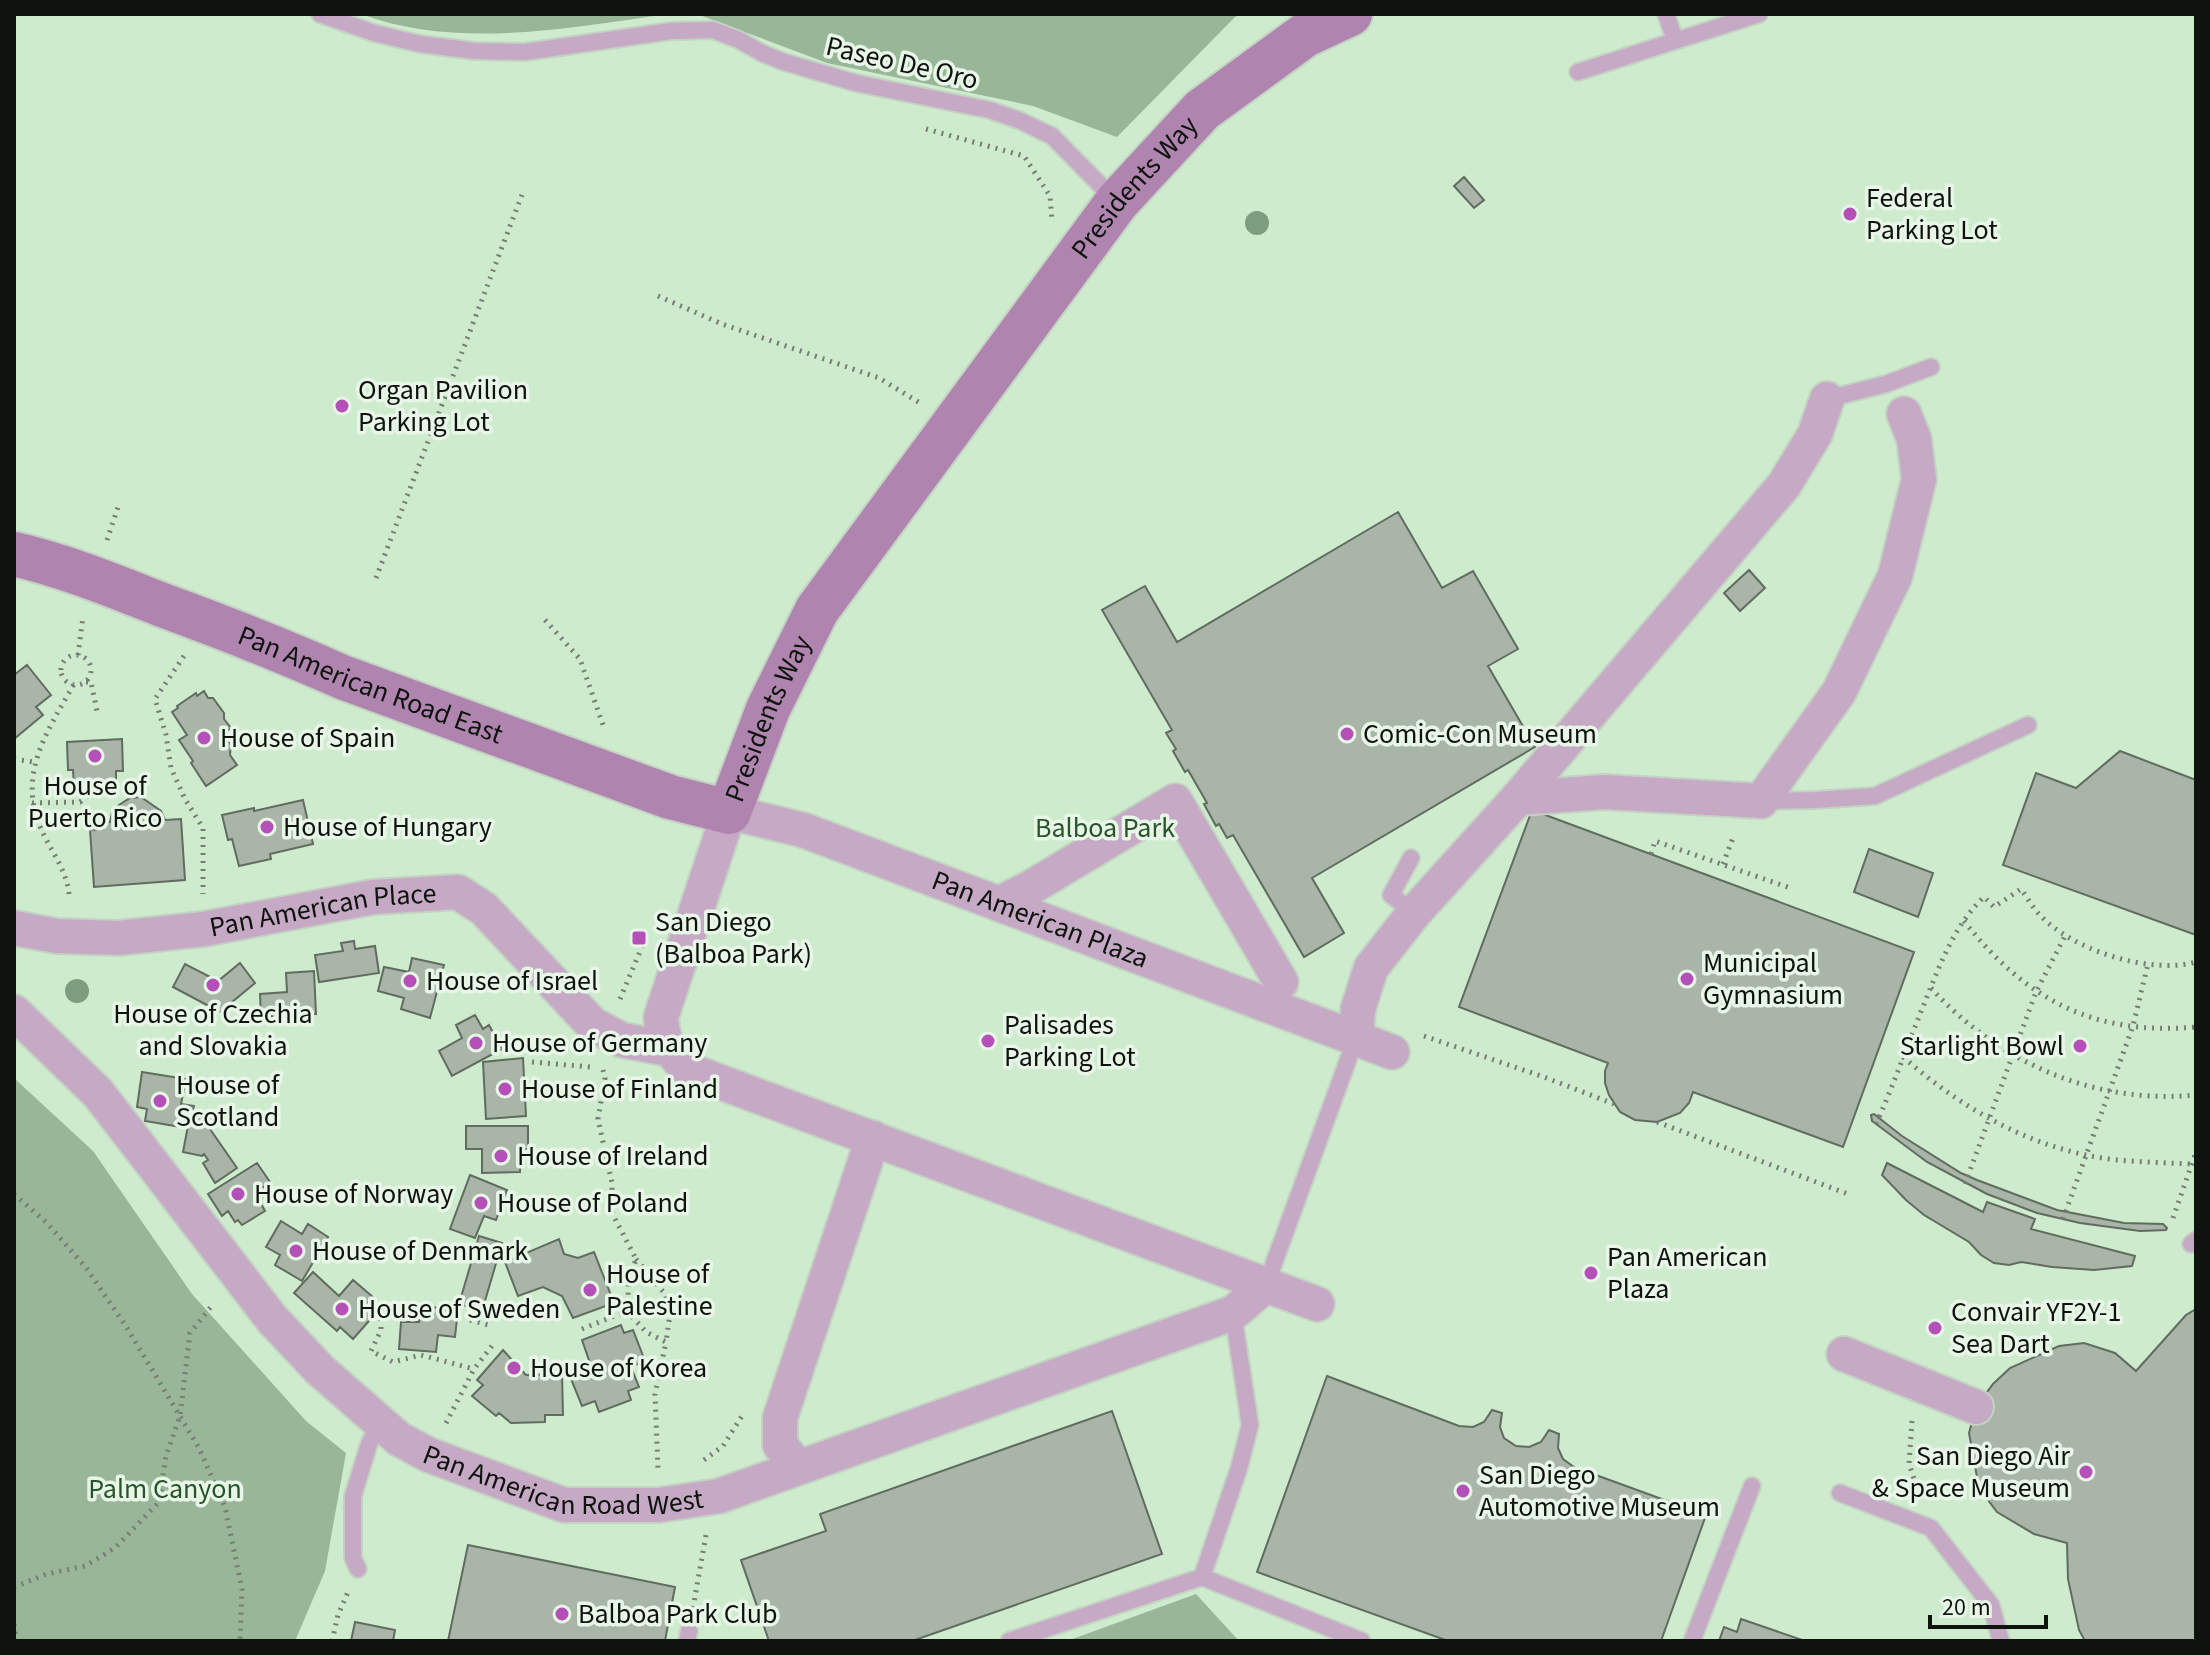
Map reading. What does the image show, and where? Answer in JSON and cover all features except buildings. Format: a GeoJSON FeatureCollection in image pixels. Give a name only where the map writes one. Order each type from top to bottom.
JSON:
{"type":"FeatureCollection","features":[{"type":"Feature","properties":{"kind":"street","name":"Presidents Way"},"geometry":{"type":"LineString","coordinates":[[669,1049],[662,1034],[661,1017],[729,812],[768,709],[817,610],[1117,202],[1202,110],[1305,35],[1350,14]]}},
{"type":"Feature","properties":{"kind":"street"},"geometry":{"type":"LineString","coordinates":[[1356,1038],[1358,1009],[1371,968],[1414,913],[1518,798],[1784,485],[1815,434],[1827,399]]}},
{"type":"Feature","properties":{"kind":"street"},"geometry":{"type":"LineString","coordinates":[[1518,798],[1605,792],[1761,801],[1839,692],[1895,576],[1919,479],[1914,439],[1904,414]]}},
{"type":"Feature","properties":{"kind":"street","name":"Pan American Road East"},"geometry":{"type":"LineString","coordinates":[[14,554],[95,579],[290,653],[342,677],[670,797],[729,812]]}},
{"type":"Feature","properties":{"kind":"street"},"geometry":{"type":"LineString","coordinates":[[999,904],[1175,801],[1281,982]]}},
{"type":"Feature","properties":{"kind":"street","name":"Pan American Plaza"},"geometry":{"type":"LineString","coordinates":[[729,812],[803,830],[1356,1038],[1402,1042]]}},
{"type":"Feature","properties":{"kind":"street","name":"Pan American Place"},"geometry":{"type":"LineString","coordinates":[[14,928],[57,936],[118,938],[204,929],[373,897],[458,892],[484,909],[592,1024],[622,1040],[669,1049]]}},
{"type":"Feature","properties":{"kind":"street","name":"Pan American Road West"},"geometry":{"type":"LineString","coordinates":[[14,1012],[98,1093],[272,1319],[320,1370],[399,1439],[429,1455],[564,1505],[659,1505],[719,1496],[1233,1313],[1266,1285]]}},
{"type":"Feature","properties":{"kind":"street"},"geometry":{"type":"LineString","coordinates":[[669,1049],[688,1070],[1317,1304]]}},
{"type":"Feature","properties":{"kind":"street"},"geometry":{"type":"LineString","coordinates":[[798,1467],[780,1445],[780,1418],[873,1138]]}},
{"type":"Feature","properties":{"kind":"street"},"geometry":{"type":"LineString","coordinates":[[1844,1354],[1976,1407]]}},
{"type":"Feature","properties":{"kind":"lane","name":"Paseo De Oro"},"geometry":{"type":"LineString","coordinates":[[320,14],[374,33],[420,44],[475,51],[525,52],[671,31],[713,30],[784,62],[900,93],[990,110],[1021,121],[1052,136],[1117,202]]}},
{"type":"Feature","properties":{"kind":"lane"},"geometry":{"type":"LineString","coordinates":[[1666,14],[1675,40]]}},
{"type":"Feature","properties":{"kind":"lane"},"geometry":{"type":"LineString","coordinates":[[1578,72],[1759,14]]}},
{"type":"Feature","properties":{"kind":"lane"},"geometry":{"type":"LineString","coordinates":[[1827,399],[1886,384],[1931,367]]}},
{"type":"Feature","properties":{"kind":"lane"},"geometry":{"type":"LineString","coordinates":[[1761,801],[1875,796],[2028,725]]}},
{"type":"Feature","properties":{"kind":"lane"},"geometry":{"type":"LineString","coordinates":[[1411,858],[1391,895],[1414,913]]}},
{"type":"Feature","properties":{"kind":"lane"},"geometry":{"type":"LineString","coordinates":[[1266,1285],[1356,1038]]}},
{"type":"Feature","properties":{"kind":"lane"},"geometry":{"type":"LineString","coordinates":[[1202,1577],[1239,1468],[1250,1425],[1233,1313]]}},
{"type":"Feature","properties":{"kind":"lane"},"geometry":{"type":"LineString","coordinates":[[358,1569],[353,1558],[353,1496],[369,1444],[380,1422]]}},
{"type":"Feature","properties":{"kind":"lane"},"geometry":{"type":"LineString","coordinates":[[1692,1641],[1752,1486]]}},
{"type":"Feature","properties":{"kind":"lane"},"geometry":{"type":"LineString","coordinates":[[1840,1493],[1931,1528],[1991,1605],[2001,1641]]}},
{"type":"Feature","properties":{"kind":"lane"},"geometry":{"type":"LineString","coordinates":[[1009,1641],[1202,1577],[1362,1641]]}},
{"type":"Feature","properties":{"kind":"path"},"geometry":{"type":"LineString","coordinates":[[923,128],[1024,156],[1050,196],[1052,226]]}},
{"type":"Feature","properties":{"kind":"path"},"geometry":{"type":"LineString","coordinates":[[376,578],[523,192]]}},
{"type":"Feature","properties":{"kind":"path"},"geometry":{"type":"LineString","coordinates":[[658,296],[722,324],[879,378],[925,405]]}},
{"type":"Feature","properties":{"kind":"path"},"geometry":{"type":"LineString","coordinates":[[106,545],[119,504]]}},
{"type":"Feature","properties":{"kind":"path"},"geometry":{"type":"LineString","coordinates":[[78,655],[84,612]]}},
{"type":"Feature","properties":{"kind":"path"},"geometry":{"type":"LineString","coordinates":[[545,620],[580,659],[603,725]]}},
{"type":"Feature","properties":{"kind":"path"},"geometry":{"type":"LineString","coordinates":[[186,651],[155,699],[166,735],[171,768],[203,828],[202,873]]}},
{"type":"Feature","properties":{"kind":"path"},"geometry":{"type":"LineString","coordinates":[[84,683],[90,667],[86,659],[78,655],[64,661],[61,670],[65,679],[74,684],[84,683],[91,682],[97,711]]}},
{"type":"Feature","properties":{"kind":"path"},"geometry":{"type":"LineString","coordinates":[[69,894],[32,803],[34,762],[39,747],[74,684]]}},
{"type":"Feature","properties":{"kind":"path"},"geometry":{"type":"LineString","coordinates":[[14,759],[34,762]]}},
{"type":"Feature","properties":{"kind":"path"},"geometry":{"type":"LineString","coordinates":[[32,803],[80,802],[88,796],[90,786]]}},
{"type":"Feature","properties":{"kind":"path"},"geometry":{"type":"LineString","coordinates":[[1651,854],[1655,841],[1793,889]]}},
{"type":"Feature","properties":{"kind":"path"},"geometry":{"type":"LineString","coordinates":[[1876,1124],[1931,988],[1970,910],[1984,897],[1994,907],[2021,889],[2040,916],[2065,936],[2118,958],[2181,966],[2196,962]]}},
{"type":"Feature","properties":{"kind":"path"},"geometry":{"type":"LineString","coordinates":[[1964,921],[2001,964],[2036,992],[2060,1006],[2096,1019],[2133,1026],[2163,1030],[2196,1027]]}},
{"type":"Feature","properties":{"kind":"path"},"geometry":{"type":"LineString","coordinates":[[1965,1184],[2036,992],[2065,936]]}},
{"type":"Feature","properties":{"kind":"path"},"geometry":{"type":"LineString","coordinates":[[2063,1219],[2133,1026],[2148,964]]}},
{"type":"Feature","properties":{"kind":"path"},"geometry":{"type":"LineString","coordinates":[[1931,988],[1978,1033],[2012,1056],[2065,1080],[2142,1095],[2196,1095]]}},
{"type":"Feature","properties":{"kind":"path"},"geometry":{"type":"LineString","coordinates":[[1402,1042],[1544,1077],[1614,1104]]}},
{"type":"Feature","properties":{"kind":"path"},"geometry":{"type":"LineString","coordinates":[[1903,1057],[1940,1088],[1989,1120],[2020,1135],[2055,1147],[2116,1160],[2192,1164]]}},
{"type":"Feature","properties":{"kind":"path"},"geometry":{"type":"LineString","coordinates":[[602,1065],[605,1078],[598,1119],[612,1183],[612,1213],[636,1259],[665,1294],[670,1314],[655,1394],[658,1466]]}},
{"type":"Feature","properties":{"kind":"path"},"geometry":{"type":"LineString","coordinates":[[1657,1122],[1848,1194]]}},
{"type":"Feature","properties":{"kind":"path"},"geometry":{"type":"LineString","coordinates":[[2173,1218],[2196,1152]]}},
{"type":"Feature","properties":{"kind":"path"},"geometry":{"type":"LineString","coordinates":[[14,1194],[47,1223],[87,1269],[127,1328],[199,1448],[225,1507],[242,1589],[240,1641]]}},
{"type":"Feature","properties":{"kind":"path"},"geometry":{"type":"LineString","coordinates":[[636,1259],[629,1281],[627,1311],[646,1332],[666,1342]]}},
{"type":"Feature","properties":{"kind":"path"},"geometry":{"type":"LineString","coordinates":[[14,1587],[47,1574],[85,1566],[115,1548],[159,1502],[166,1456],[180,1416],[190,1333],[217,1299]]}},
{"type":"Feature","properties":{"kind":"path"},"geometry":{"type":"LineString","coordinates":[[582,1329],[627,1311]]}},
{"type":"Feature","properties":{"kind":"path"},"geometry":{"type":"LineString","coordinates":[[381,1319],[381,1330],[371,1351],[393,1362],[421,1355],[474,1369]]}},
{"type":"Feature","properties":{"kind":"path"},"geometry":{"type":"LineString","coordinates":[[470,1320],[492,1326]]}},
{"type":"Feature","properties":{"kind":"path"},"geometry":{"type":"LineString","coordinates":[[450,1416],[474,1369],[495,1342]]}},
{"type":"Feature","properties":{"kind":"path"},"geometry":{"type":"LineString","coordinates":[[1922,1386],[1911,1426],[1909,1464],[1931,1528]]}},
{"type":"Feature","properties":{"kind":"path"},"geometry":{"type":"LineString","coordinates":[[695,1599],[705,1538],[719,1496]]}},
{"type":"Feature","properties":{"kind":"path"},"geometry":{"type":"LineString","coordinates":[[332,1641],[338,1615],[358,1569]]}},
{"type":"Feature","properties":{"kind":"path"},"geometry":{"type":"LineString","coordinates":[[14,1624],[17,1641]]}},
{"type":"Feature","properties":{"kind":"green space","name":"Balboa Park"},"geometry":{"type":"Polygon","coordinates":[[[14,14],[2196,14],[2196,1641],[14,1641],[14,14]]]}},
{"type":"Feature","properties":{"kind":"green space"},"geometry":{"type":"Polygon","coordinates":[[[361,14],[668,14],[553,30],[474,34],[398,25],[361,14]]]}},
{"type":"Feature","properties":{"kind":"green space"},"geometry":{"type":"Polygon","coordinates":[[[697,14],[1242,14],[1235,17],[1117,137],[1033,106],[827,63],[697,14]]]}},
{"type":"Feature","properties":{"kind":"green space","name":"Palm Canyon"},"geometry":{"type":"Polygon","coordinates":[[[14,1078],[93,1151],[192,1294],[306,1421],[346,1453],[325,1571],[295,1641],[14,1641],[14,1078]]]}},
{"type":"Feature","properties":{"kind":"green space"},"geometry":{"type":"Polygon","coordinates":[[[1196,1594],[1239,1641],[1067,1641],[1196,1594]]]}},
{"type":"Feature","properties":{"kind":"place","name":"Federal Parking Lot"},"geometry":{"type":"Point","coordinates":[1850,214]}},
{"type":"Feature","properties":{"kind":"place","name":"Organ Pavilion Parking Lot"},"geometry":{"type":"Point","coordinates":[342,406]}},
{"type":"Feature","properties":{"kind":"place","name":"Comic-Con Museum"},"geometry":{"type":"Point","coordinates":[1347,734]}},
{"type":"Feature","properties":{"kind":"place","name":"House of Spain"},"geometry":{"type":"Point","coordinates":[204,738]}},
{"type":"Feature","properties":{"kind":"place","name":"House of Puerto Rico"},"geometry":{"type":"Point","coordinates":[95,756]}},
{"type":"Feature","properties":{"kind":"place","name":"House of Hungary"},"geometry":{"type":"Point","coordinates":[267,827]}},
{"type":"Feature","properties":{"kind":"place","name":"San Diego (Balboa Park)"},"geometry":{"type":"Point","coordinates":[639,938]}},
{"type":"Feature","properties":{"kind":"place","name":"Municipal Gymnasium"},"geometry":{"type":"Point","coordinates":[1687,979]}},
{"type":"Feature","properties":{"kind":"place","name":"House of Israel"},"geometry":{"type":"Point","coordinates":[410,981]}},
{"type":"Feature","properties":{"kind":"place","name":"House of Czechia and Slovakia"},"geometry":{"type":"Point","coordinates":[213,985]}},
{"type":"Feature","properties":{"kind":"place","name":"Palisades Parking Lot"},"geometry":{"type":"Point","coordinates":[988,1041]}},
{"type":"Feature","properties":{"kind":"place","name":"House of Germany"},"geometry":{"type":"Point","coordinates":[476,1043]}},
{"type":"Feature","properties":{"kind":"place","name":"Starlight Bowl"},"geometry":{"type":"Point","coordinates":[2080,1046]}},
{"type":"Feature","properties":{"kind":"place","name":"House of Finland"},"geometry":{"type":"Point","coordinates":[505,1089]}},
{"type":"Feature","properties":{"kind":"place","name":"House of Scotland"},"geometry":{"type":"Point","coordinates":[160,1101]}},
{"type":"Feature","properties":{"kind":"place","name":"House of Ireland"},"geometry":{"type":"Point","coordinates":[501,1156]}},
{"type":"Feature","properties":{"kind":"place","name":"House of Norway"},"geometry":{"type":"Point","coordinates":[238,1194]}},
{"type":"Feature","properties":{"kind":"place","name":"House of Poland"},"geometry":{"type":"Point","coordinates":[481,1203]}},
{"type":"Feature","properties":{"kind":"place","name":"House of Denmark"},"geometry":{"type":"Point","coordinates":[296,1251]}},
{"type":"Feature","properties":{"kind":"place","name":"Pan American Plaza"},"geometry":{"type":"Point","coordinates":[1591,1273]}},
{"type":"Feature","properties":{"kind":"place","name":"House of Palestine"},"geometry":{"type":"Point","coordinates":[590,1290]}},
{"type":"Feature","properties":{"kind":"place","name":"House of Sweden"},"geometry":{"type":"Point","coordinates":[342,1309]}},
{"type":"Feature","properties":{"kind":"place","name":"Convair YF2Y-1 Sea Dart"},"geometry":{"type":"Point","coordinates":[1935,1328]}},
{"type":"Feature","properties":{"kind":"place","name":"House of Korea"},"geometry":{"type":"Point","coordinates":[514,1368]}},
{"type":"Feature","properties":{"kind":"place","name":"San Diego Air & Space Museum"},"geometry":{"type":"Point","coordinates":[2086,1472]}},
{"type":"Feature","properties":{"kind":"place","name":"San Diego Automotive Museum"},"geometry":{"type":"Point","coordinates":[1463,1491]}},
{"type":"Feature","properties":{"kind":"place","name":"Balboa Park Club"},"geometry":{"type":"Point","coordinates":[562,1614]}}]}
